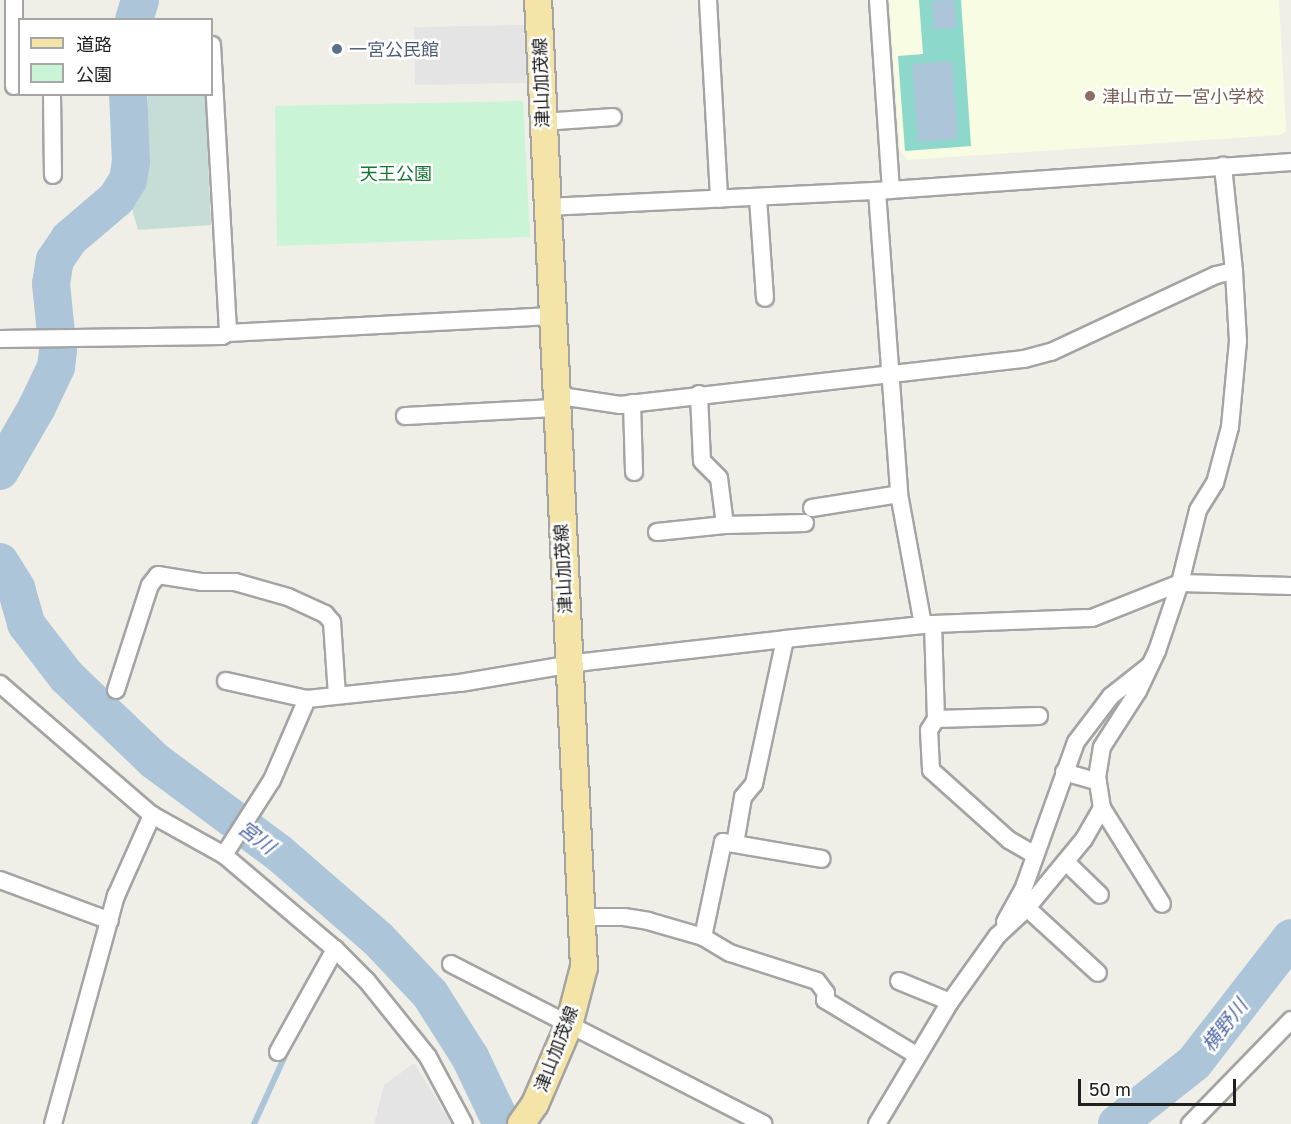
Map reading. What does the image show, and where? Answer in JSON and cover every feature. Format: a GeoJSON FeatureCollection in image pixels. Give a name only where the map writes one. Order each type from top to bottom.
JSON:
{"type":"FeatureCollection","features":[{"type":"Feature","properties":{"kind":"main road","name":"津山加茂線"},"geometry":{"type":"LineString","coordinates":[[522,1123],[535,1104],[568,1025],[584,967],[545,207],[538,0]]}},
{"type":"Feature","properties":{"kind":"street"},"geometry":{"type":"LineString","coordinates":[[11,86],[14,0]]}},
{"type":"Feature","properties":{"kind":"street"},"geometry":{"type":"LineString","coordinates":[[708,0],[719,199]]}},
{"type":"Feature","properties":{"kind":"street"},"geometry":{"type":"LineString","coordinates":[[878,0],[890,372],[899,494],[928,625],[936,719],[929,730],[931,770],[1009,840],[1035,855]]}},
{"type":"Feature","properties":{"kind":"street"},"geometry":{"type":"LineString","coordinates":[[213,63],[228,333]]}},
{"type":"Feature","properties":{"kind":"street"},"geometry":{"type":"LineString","coordinates":[[52,96],[53,175]]}},
{"type":"Feature","properties":{"kind":"street"},"geometry":{"type":"LineString","coordinates":[[543,122],[614,117]]}},
{"type":"Feature","properties":{"kind":"street"},"geometry":{"type":"LineString","coordinates":[[545,207],[884,191],[1291,162]]}},
{"type":"Feature","properties":{"kind":"street"},"geometry":{"type":"LineString","coordinates":[[1162,904],[1102,808],[1098,782],[1102,747],[1150,666],[1180,583],[1198,510],[1215,483],[1232,417],[1238,341],[1234,271],[1223,166]]}},
{"type":"Feature","properties":{"kind":"street"},"geometry":{"type":"LineString","coordinates":[[758,198],[765,298]]}},
{"type":"Feature","properties":{"kind":"street"},"geometry":{"type":"LineString","coordinates":[[405,416],[555,402],[620,405],[890,372],[1024,359],[1051,352],[1206,279],[1234,271]]}},
{"type":"Feature","properties":{"kind":"street"},"geometry":{"type":"LineString","coordinates":[[0,339],[222,336],[228,333],[551,316]]}},
{"type":"Feature","properties":{"kind":"street"},"geometry":{"type":"LineString","coordinates":[[699,394],[702,460],[719,478],[725,525]]}},
{"type":"Feature","properties":{"kind":"street"},"geometry":{"type":"LineString","coordinates":[[632,403],[634,472]]}},
{"type":"Feature","properties":{"kind":"street"},"geometry":{"type":"LineString","coordinates":[[657,532],[808,515],[899,494]]}},
{"type":"Feature","properties":{"kind":"street"},"geometry":{"type":"LineString","coordinates":[[116,690],[150,585],[158,575],[201,582],[235,582],[288,597],[325,614],[332,622],[337,695]]}},
{"type":"Feature","properties":{"kind":"street"},"geometry":{"type":"LineString","coordinates":[[226,681],[307,699],[569,668],[584,662],[786,639],[928,625],[1092,618],[1180,583],[1291,585]]}},
{"type":"Feature","properties":{"kind":"street"},"geometry":{"type":"LineString","coordinates":[[735,844],[743,797],[754,784],[786,639]]}},
{"type":"Feature","properties":{"kind":"street"},"geometry":{"type":"LineString","coordinates":[[877,1124],[916,1055],[997,936],[1023,890],[1076,742],[1111,696],[1150,666]]}},
{"type":"Feature","properties":{"kind":"street"},"geometry":{"type":"LineString","coordinates":[[0,684],[152,814],[224,855],[335,949],[367,981],[428,1057],[464,1124]]}},
{"type":"Feature","properties":{"kind":"street"},"geometry":{"type":"LineString","coordinates":[[224,855],[258,806],[288,747],[307,699]]}},
{"type":"Feature","properties":{"kind":"street"},"geometry":{"type":"LineString","coordinates":[[936,719],[1039,716]]}},
{"type":"Feature","properties":{"kind":"street"},"geometry":{"type":"LineString","coordinates":[[1064,772],[1098,782]]}},
{"type":"Feature","properties":{"kind":"street"},"geometry":{"type":"LineString","coordinates":[[997,936],[1027,908],[1066,862],[1102,808]]}},
{"type":"Feature","properties":{"kind":"street"},"geometry":{"type":"LineString","coordinates":[[53,1124],[110,921],[132,854],[152,814]]}},
{"type":"Feature","properties":{"kind":"street"},"geometry":{"type":"LineString","coordinates":[[703,937],[723,842],[822,859]]}},
{"type":"Feature","properties":{"kind":"street"},"geometry":{"type":"LineString","coordinates":[[1066,862],[1100,895]]}},
{"type":"Feature","properties":{"kind":"street"},"geometry":{"type":"LineString","coordinates":[[0,880],[110,921]]}},
{"type":"Feature","properties":{"kind":"street"},"geometry":{"type":"LineString","coordinates":[[1027,908],[1098,973]]}},
{"type":"Feature","properties":{"kind":"street"},"geometry":{"type":"LineString","coordinates":[[581,917],[624,917],[703,937],[730,953],[817,981],[826,993],[825,1000],[916,1055]]}},
{"type":"Feature","properties":{"kind":"street"},"geometry":{"type":"LineString","coordinates":[[278,1052],[335,949]]}},
{"type":"Feature","properties":{"kind":"street"},"geometry":{"type":"LineString","coordinates":[[452,964],[764,1124]]}},
{"type":"Feature","properties":{"kind":"street"},"geometry":{"type":"LineString","coordinates":[[899,981],[950,1002]]}},
{"type":"Feature","properties":{"kind":"street"},"geometry":{"type":"LineString","coordinates":[[1190,1124],[1291,1020]]}},
{"type":"Feature","properties":{"kind":"shaded area","name":"津山市立一宮小学校"},"geometry":{"type":"Polygon","coordinates":[[[889,0],[1279,0],[1286,131],[1281,135],[907,160],[900,150],[889,0]]]}},
{"type":"Feature","properties":{"kind":"shaded area"},"geometry":{"type":"Polygon","coordinates":[[[919,0],[961,0],[971,146],[905,151],[898,56],[923,54],[919,0]]]}},
{"type":"Feature","properties":{"kind":"shaded area"},"geometry":{"type":"Polygon","coordinates":[[[955,0],[956,28],[934,29],[932,1],[955,0]]]}},
{"type":"Feature","properties":{"kind":"shaded area"},"geometry":{"type":"Polygon","coordinates":[[[525,25],[526,83],[415,85],[414,27],[525,25]]]}},
{"type":"Feature","properties":{"kind":"shaded area"},"geometry":{"type":"Polygon","coordinates":[[[952,61],[958,139],[918,142],[912,64],[952,61]]]}},
{"type":"Feature","properties":{"kind":"shaded area"},"geometry":{"type":"Polygon","coordinates":[[[148,96],[205,96],[211,225],[138,230],[128,195],[142,163],[148,96]]]}},
{"type":"Feature","properties":{"kind":"shaded area"},"geometry":{"type":"Polygon","coordinates":[[[414,1063],[452,1124],[374,1124],[384,1085],[414,1063]]]}},
{"type":"Feature","properties":{"kind":"green space","name":"天王公園"},"geometry":{"type":"Polygon","coordinates":[[[523,101],[530,237],[277,246],[275,106],[523,101]]]}},
{"type":"Feature","properties":{"kind":"waterway"},"geometry":{"type":"LineString","coordinates":[[135,18],[140,0]]}},
{"type":"Feature","properties":{"kind":"waterway"},"geometry":{"type":"LineString","coordinates":[[56,333],[51,284],[55,260],[69,239],[116,199],[128,180],[131,162],[128,96]]}},
{"type":"Feature","properties":{"kind":"waterway"},"geometry":{"type":"LineString","coordinates":[[0,471],[37,407],[56,367],[58,350]]}},
{"type":"Feature","properties":{"kind":"waterway","name":"宮川"},"geometry":{"type":"LineString","coordinates":[[0,562],[16,588],[26,624],[67,677],[155,761],[279,853],[378,939],[430,994],[470,1057],[502,1124]]}},
{"type":"Feature","properties":{"kind":"waterway","name":"横野川"},"geometry":{"type":"LineString","coordinates":[[1117,1124],[1194,1063],[1291,938]]}},
{"type":"Feature","properties":{"kind":"waterway"},"geometry":{"type":"LineString","coordinates":[[254,1124],[284,1058]]}},
{"type":"Feature","properties":{"kind":"place","name":"一宮公民館"},"geometry":{"type":"Point","coordinates":[337,49]}},
{"type":"Feature","properties":{"kind":"place","name":"津山市立一宮小学校"},"geometry":{"type":"Point","coordinates":[1090,96]}}]}
